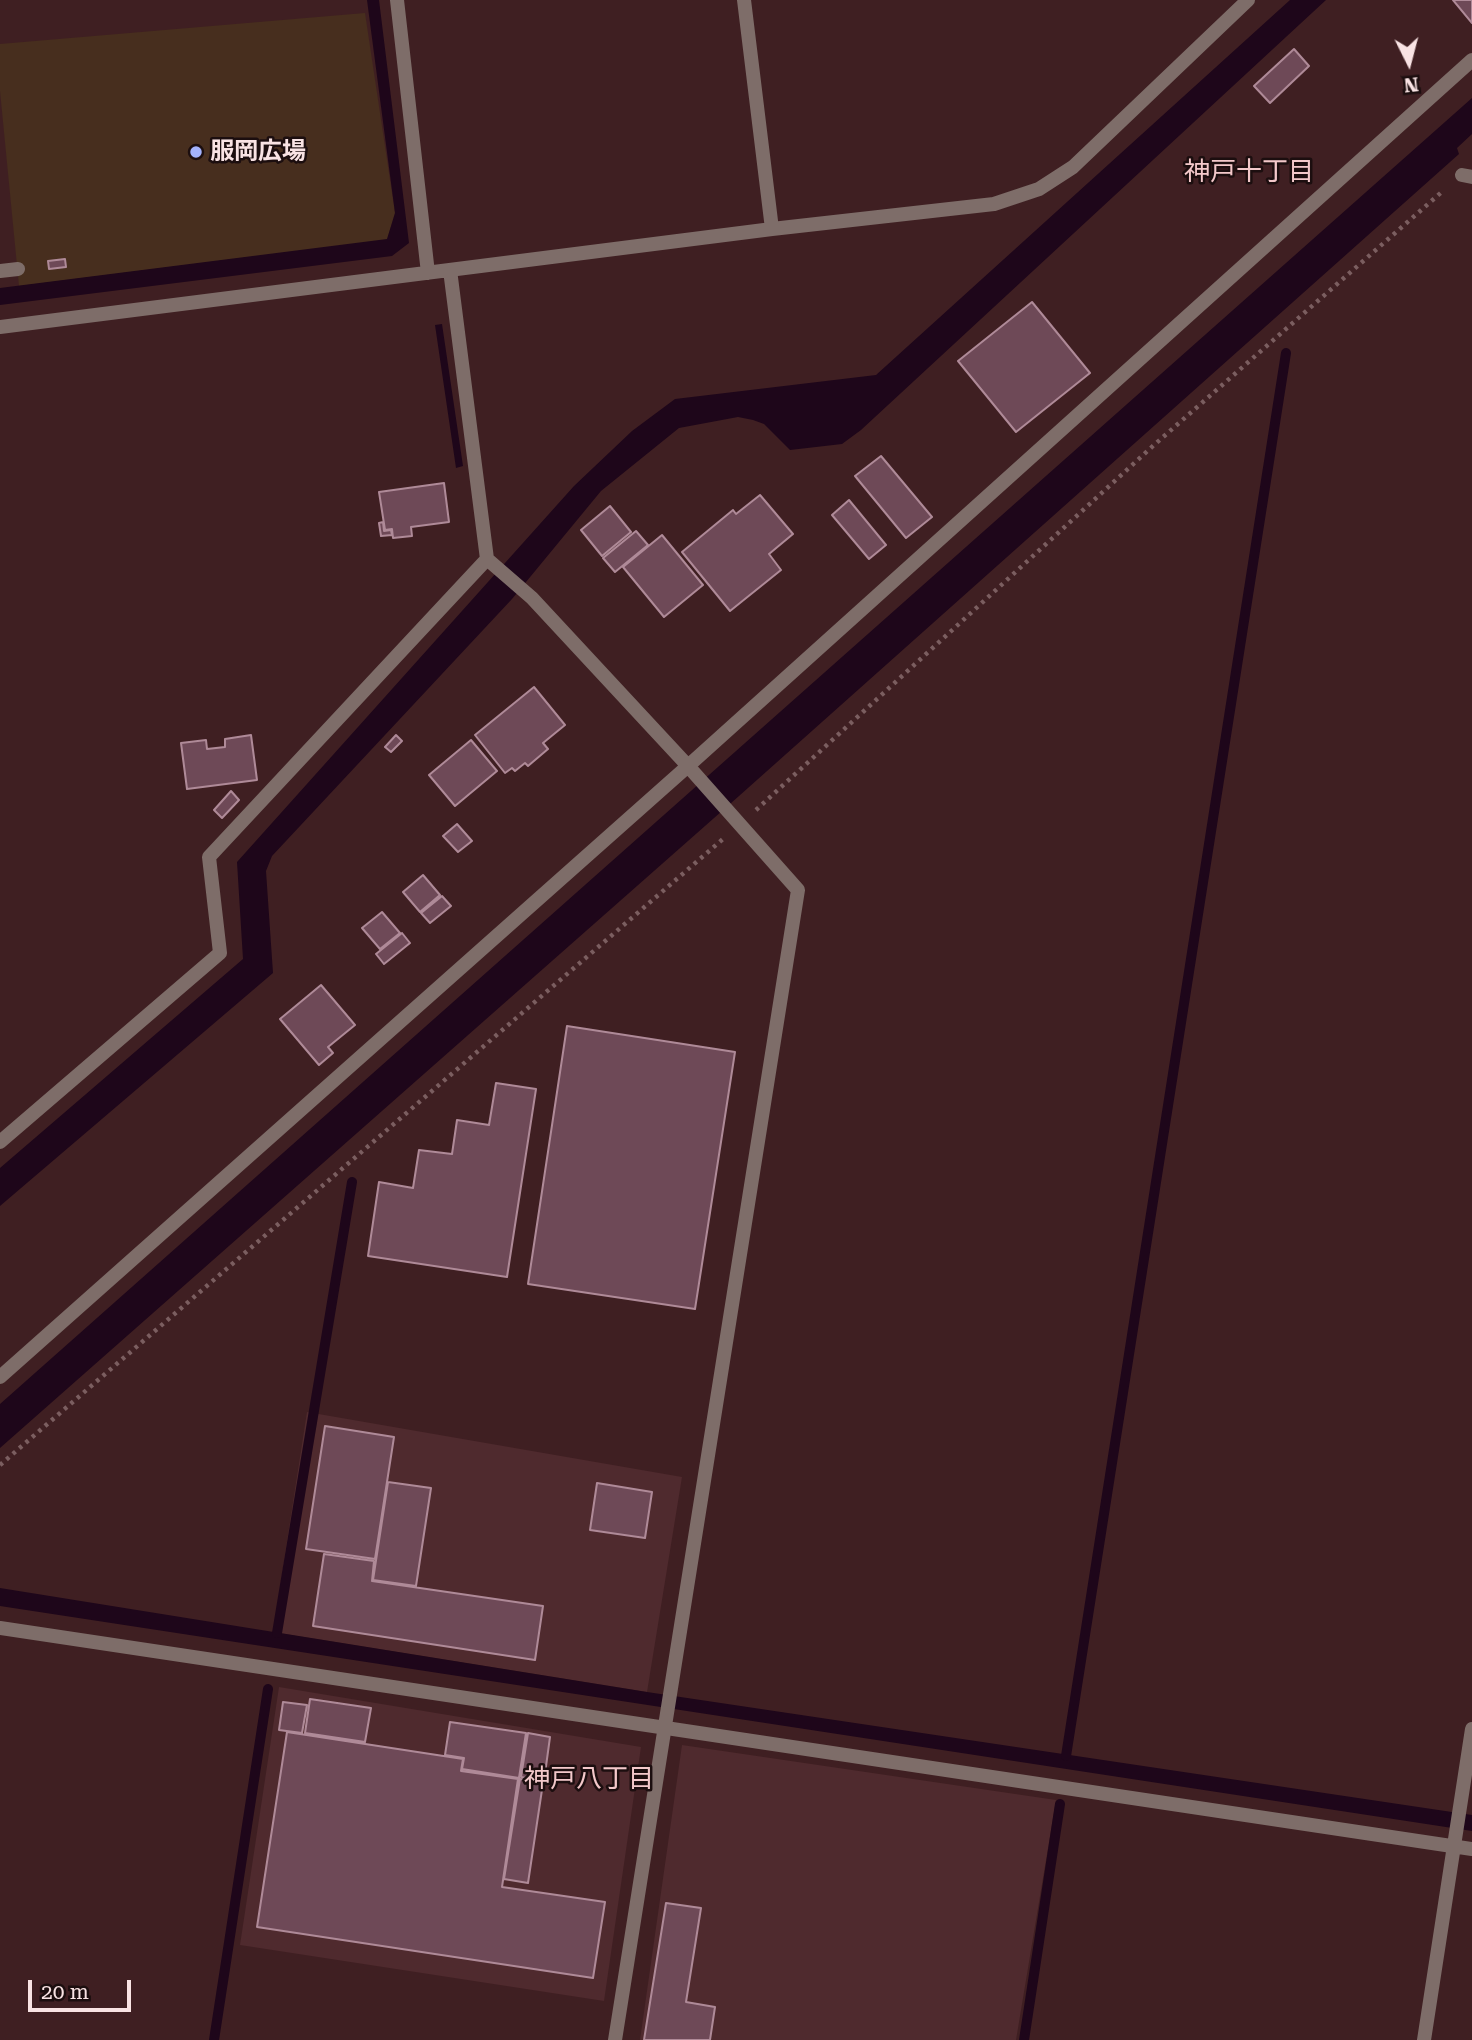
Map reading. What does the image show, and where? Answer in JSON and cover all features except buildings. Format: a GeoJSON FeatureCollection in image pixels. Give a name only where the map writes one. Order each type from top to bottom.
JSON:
{"type":"FeatureCollection","features":[{"type":"Feature","properties":{"kind":"street"},"geometry":{"type":"LineString","coordinates":[[397,0],[428,273]]}},
{"type":"Feature","properties":{"kind":"street"},"geometry":{"type":"LineString","coordinates":[[744,0],[772,229]]}},
{"type":"Feature","properties":{"kind":"street"},"geometry":{"type":"LineString","coordinates":[[0,327],[772,229],[994,204],[1039,189],[1073,167],[1248,0]]}},
{"type":"Feature","properties":{"kind":"street"},"geometry":{"type":"LineString","coordinates":[[0,1377],[692,771],[1472,60]]}},
{"type":"Feature","properties":{"kind":"street"},"geometry":{"type":"LineString","coordinates":[[0,271],[18,269]]}},
{"type":"Feature","properties":{"kind":"street"},"geometry":{"type":"LineString","coordinates":[[450,270],[490,562],[522,589],[692,771],[798,890],[615,2040]]}},
{"type":"Feature","properties":{"kind":"street"},"geometry":{"type":"LineString","coordinates":[[0,1142],[220,953],[209,857],[490,562]]}},
{"type":"Feature","properties":{"kind":"street"},"geometry":{"type":"LineString","coordinates":[[0,1628],[663,1729],[1455,1840],[1472,1849]]}},
{"type":"Feature","properties":{"kind":"street"},"geometry":{"type":"LineString","coordinates":[[1424,2040],[1472,1729]]}},
{"type":"Feature","properties":{"kind":"shaded area"},"geometry":{"type":"Polygon","coordinates":[[[367,0],[379,0],[409,243],[392,256],[0,305],[0,288],[387,239],[395,213],[367,0]]]}},
{"type":"Feature","properties":{"kind":"shaded area"},"geometry":{"type":"Polygon","coordinates":[[[1290,0],[1326,0],[861,430],[842,444],[790,450],[764,424],[738,417],[679,428],[601,491],[512,599],[272,856],[266,871],[273,973],[0,1206],[0,1168],[243,959],[237,862],[574,486],[632,431],[675,399],[876,375],[1290,0]]]}},
{"type":"Feature","properties":{"kind":"shaded area","name":"服岡広場"},"geometry":{"type":"Polygon","coordinates":[[[365,13],[395,213],[387,240],[19,286],[0,91],[0,44],[365,13]]]}},
{"type":"Feature","properties":{"kind":"shaded area"},"geometry":{"type":"Polygon","coordinates":[[[1472,98],[1472,134],[1457,148],[1459,154],[739,796],[0,1448],[0,1404],[1472,98]]]}},
{"type":"Feature","properties":{"kind":"shaded area"},"geometry":{"type":"Polygon","coordinates":[[[442,324],[463,466],[456,468],[435,325],[442,324]]]}},
{"type":"Feature","properties":{"kind":"shaded area"},"geometry":{"type":"Polygon","coordinates":[[[307,1412],[682,1477],[647,1692],[273,1632],[307,1412]]]}},
{"type":"Feature","properties":{"kind":"shaded area"},"geometry":{"type":"Polygon","coordinates":[[[0,1588],[647,1692],[1472,1815],[1472,1831],[0,1606],[0,1588]]]}},
{"type":"Feature","properties":{"kind":"shaded area"},"geometry":{"type":"Polygon","coordinates":[[[279,1687],[641,1747],[604,2001],[240,1945],[279,1687]]]}},
{"type":"Feature","properties":{"kind":"shaded area"},"geometry":{"type":"Polygon","coordinates":[[[682,1745],[1056,1800],[1016,2040],[640,2040],[682,1745]]]}},
{"type":"Feature","properties":{"kind":"waterway"},"geometry":{"type":"LineString","coordinates":[[1066,1756],[1286,353]]}},
{"type":"Feature","properties":{"kind":"waterway"},"geometry":{"type":"LineString","coordinates":[[277,1633],[352,1182]]}},
{"type":"Feature","properties":{"kind":"waterway"},"geometry":{"type":"LineString","coordinates":[[214,2040],[268,1689]]}},
{"type":"Feature","properties":{"kind":"waterway"},"geometry":{"type":"LineString","coordinates":[[1024,2040],[1060,1804]]}},
{"type":"Feature","properties":{"kind":"place","name":"服岡広場"},"geometry":{"type":"Point","coordinates":[196,152]}},
{"type":"Feature","properties":{"kind":"district","name":"神戸十丁目"},"geometry":{"type":"Point","coordinates":[1249,172]}},
{"type":"Feature","properties":{"kind":"district","name":"神戸八丁目"},"geometry":{"type":"Point","coordinates":[589,1779]}}]}
